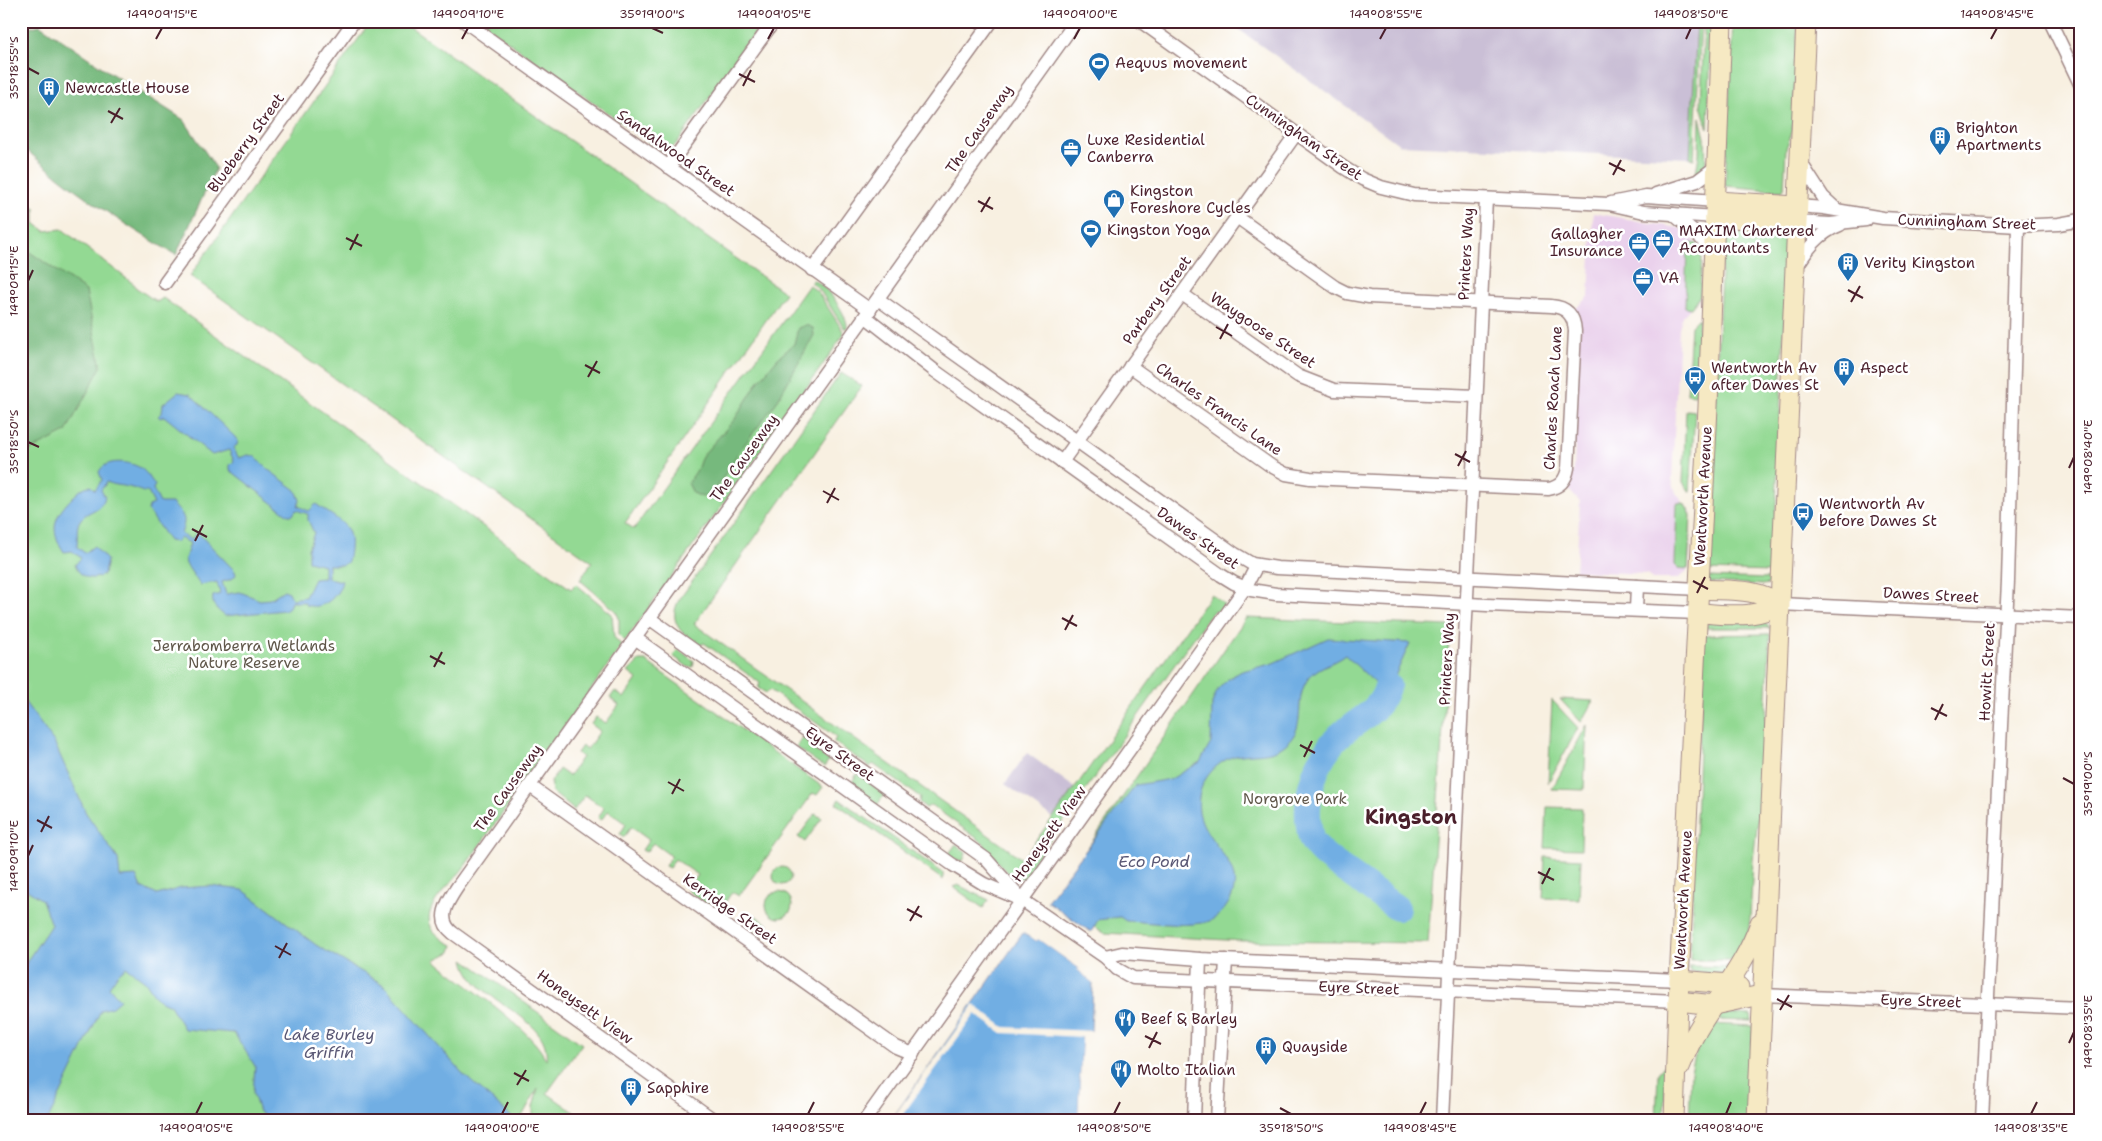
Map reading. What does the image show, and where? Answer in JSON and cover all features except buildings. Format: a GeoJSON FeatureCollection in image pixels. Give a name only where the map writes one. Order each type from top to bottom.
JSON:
{"type":"FeatureCollection","features":[{"type":"Feature","properties":{"kind":"main road","name":"Wentworth Avenue"},"geometry":{"type":"LineString","coordinates":[[1674,1120],[1718,165],[1722,21]]}},
{"type":"Feature","properties":{"kind":"main road"},"geometry":{"type":"LineString","coordinates":[[1757,1120],[1761,995],[1768,899],[1779,604],[1806,21]]}},
{"type":"Feature","properties":{"kind":"main road","name":"Cunningham Street"},"geometry":{"type":"LineString","coordinates":[[1716,209],[1796,214]]}},
{"type":"Feature","properties":{"kind":"main road"},"geometry":{"type":"LineString","coordinates":[[1699,589],[1758,593],[1768,596],[1779,604]]}},
{"type":"Feature","properties":{"kind":"main road"},"geometry":{"type":"LineString","coordinates":[[1698,612],[1756,614],[1771,610],[1779,604]]}},
{"type":"Feature","properties":{"kind":"main road"},"geometry":{"type":"LineString","coordinates":[[1676,1075],[1694,1037],[1730,984],[1752,945],[1768,899]]}},
{"type":"Feature","properties":{"kind":"main road","name":"Eyre Street"},"geometry":{"type":"LineString","coordinates":[[1679,980],[1730,984],[1761,995]]}},
{"type":"Feature","properties":{"kind":"main road","name":"Eyre Street"},"geometry":{"type":"LineString","coordinates":[[1678,1002],[1714,1005],[1761,995]]}},
{"type":"Feature","properties":{"kind":"street","name":"Blueberry Street"},"geometry":{"type":"LineString","coordinates":[[165,283],[354,21]]}},
{"type":"Feature","properties":{"kind":"street","name":"Sandalwood Street"},"geometry":{"type":"LineString","coordinates":[[464,21],[812,270],[868,313]]}},
{"type":"Feature","properties":{"kind":"street"},"geometry":{"type":"LineString","coordinates":[[668,167],[774,21]]}},
{"type":"Feature","properties":{"kind":"street"},"geometry":{"type":"LineString","coordinates":[[812,270],[992,21]]}},
{"type":"Feature","properties":{"kind":"street","name":"The Causeway"},"geometry":{"type":"LineString","coordinates":[[444,916],[446,906],[452,895],[1076,21]]}},
{"type":"Feature","properties":{"kind":"street","name":"Cunningham Street"},"geometry":{"type":"LineString","coordinates":[[1140,21],[1356,176],[1387,189],[1428,196],[1609,204],[1644,212],[1673,214],[1716,209]]}},
{"type":"Feature","properties":{"kind":"street"},"geometry":{"type":"LineString","coordinates":[[2050,21],[2081,86]]}},
{"type":"Feature","properties":{"kind":"street","name":"Parbery Street"},"geometry":{"type":"LineString","coordinates":[[1062,462],[1296,134]]}},
{"type":"Feature","properties":{"kind":"street"},"geometry":{"type":"LineString","coordinates":[[1799,161],[1823,197],[1839,211]]}},
{"type":"Feature","properties":{"kind":"street","name":"Cunningham Street"},"geometry":{"type":"LineString","coordinates":[[1609,204],[1646,196],[1694,182],[1704,177],[1718,165]]}},
{"type":"Feature","properties":{"kind":"street","name":"Cunningham Street"},"geometry":{"type":"LineString","coordinates":[[1646,196],[1716,209]]}},
{"type":"Feature","properties":{"kind":"street","name":"Printers Way"},"geometry":{"type":"LineString","coordinates":[[1442,1120],[1486,199]]}},
{"type":"Feature","properties":{"kind":"street","name":"Cunningham Street"},"geometry":{"type":"LineString","coordinates":[[1796,214],[1839,211],[1883,218],[2018,226],[2059,224],[2081,220]]}},
{"type":"Feature","properties":{"kind":"street"},"geometry":{"type":"LineString","coordinates":[[1673,214],[1696,233],[1714,253]]}},
{"type":"Feature","properties":{"kind":"street","name":"Cunningham Street"},"geometry":{"type":"LineString","coordinates":[[1796,214],[1830,224],[1883,218]]}},
{"type":"Feature","properties":{"kind":"street"},"geometry":{"type":"LineString","coordinates":[[1236,217],[1329,283],[1347,293],[1368,297],[1480,302]]}},
{"type":"Feature","properties":{"kind":"street","name":"Cunningham Street"},"geometry":{"type":"LineString","coordinates":[[1794,270],[1816,240],[1832,228],[1854,221]]}},
{"type":"Feature","properties":{"kind":"street","name":"Howitt Street"},"geometry":{"type":"LineString","coordinates":[[1982,1120],[2006,614],[2018,226]]}},
{"type":"Feature","properties":{"kind":"street","name":"Waygoose Street"},"geometry":{"type":"LineString","coordinates":[[1182,294],[1298,376],[1316,385],[1334,390],[1476,396]]}},
{"type":"Feature","properties":{"kind":"street","name":"Dawes Street"},"geometry":{"type":"LineString","coordinates":[[878,299],[1235,554],[1257,565],[1277,568],[1699,589]]}},
{"type":"Feature","properties":{"kind":"street","name":"Charles Roach Lane"},"geometry":{"type":"LineString","coordinates":[[1471,485],[1548,489],[1558,486],[1564,481],[1568,468],[1575,331],[1572,317],[1560,308],[1480,302]]}},
{"type":"Feature","properties":{"kind":"street","name":"Dawes Street"},"geometry":{"type":"LineString","coordinates":[[868,313],[935,371],[1220,575],[1245,588],[1276,594],[1466,604],[1698,612]]}},
{"type":"Feature","properties":{"kind":"street","name":"Charles Francis Lane"},"geometry":{"type":"LineString","coordinates":[[1130,366],[1265,463],[1286,474],[1310,478],[1471,485]]}},
{"type":"Feature","properties":{"kind":"street","name":"Honeysett View"},"geometry":{"type":"LineString","coordinates":[[865,1120],[1245,588],[1257,565]]}},
{"type":"Feature","properties":{"kind":"street"},"geometry":{"type":"LineString","coordinates":[[1636,610],[1637,586]]}},
{"type":"Feature","properties":{"kind":"street","name":"Dawes Street"},"geometry":{"type":"LineString","coordinates":[[1779,604],[2081,618]]}},
{"type":"Feature","properties":{"kind":"street","name":"Eyre Street"},"geometry":{"type":"LineString","coordinates":[[649,618],[986,859],[1022,900]]}},
{"type":"Feature","properties":{"kind":"street","name":"Eyre Street"},"geometry":{"type":"LineString","coordinates":[[635,638],[953,865],[984,884],[1022,900],[1105,957],[1117,969],[1133,978],[1426,991],[1448,990],[1678,1002]]}},
{"type":"Feature","properties":{"kind":"street","name":"Kerridge Street"},"geometry":{"type":"LineString","coordinates":[[530,786],[896,1047],[913,1054]]}},
{"type":"Feature","properties":{"kind":"street","name":"Honeysett View"},"geometry":{"type":"LineString","coordinates":[[444,916],[448,928],[462,939],[714,1120]]}},
{"type":"Feature","properties":{"kind":"street","name":"Eyre Street"},"geometry":{"type":"LineString","coordinates":[[1105,957],[1122,953],[1200,959],[1679,980]]}},
{"type":"Feature","properties":{"kind":"street"},"geometry":{"type":"LineString","coordinates":[[1194,1120],[1200,959]]}},
{"type":"Feature","properties":{"kind":"street"},"geometry":{"type":"LineString","coordinates":[[1217,1120],[1226,960]]}},
{"type":"Feature","properties":{"kind":"street"},"geometry":{"type":"LineString","coordinates":[[1619,978],[1619,999]]}},
{"type":"Feature","properties":{"kind":"street","name":"Eyre Street"},"geometry":{"type":"LineString","coordinates":[[1761,995],[2081,1008]]}},
{"type":"Feature","properties":{"kind":"shaded area"},"geometry":{"type":"Polygon","coordinates":[[[1227,21],[1697,21],[1690,158],[1400,145],[1227,21]]]}},
{"type":"Feature","properties":{"kind":"shaded area"},"geometry":{"type":"Polygon","coordinates":[[[1593,213],[1679,228],[1692,236],[1701,252],[1700,298],[1683,316],[1679,328],[1672,480],[1676,493],[1691,513],[1691,536],[1689,567],[1686,573],[1676,579],[1652,579],[1647,574],[1576,571],[1580,502],[1566,487],[1574,471],[1576,424],[1574,310],[1589,297],[1593,213]]]}},
{"type":"Feature","properties":{"kind":"shaded area"},"geometry":{"type":"Polygon","coordinates":[[[1027,753],[1075,788],[1053,818],[1005,784],[1027,753]]]}},
{"type":"Feature","properties":{"kind":"green space"},"geometry":{"type":"Polygon","coordinates":[[[371,21],[402,21],[785,293],[625,523],[634,529],[809,285],[818,292],[843,331],[844,334],[822,366],[625,641],[619,635],[619,618],[615,610],[580,580],[592,562],[190,276],[371,21]]]}},
{"type":"Feature","properties":{"kind":"green space"},"geometry":{"type":"Polygon","coordinates":[[[479,21],[759,21],[756,32],[677,143],[670,149],[660,150],[479,21]]]}},
{"type":"Feature","properties":{"kind":"green space"},"geometry":{"type":"Polygon","coordinates":[[[1697,21],[1701,21],[1694,159],[1690,158],[1697,21]]]}},
{"type":"Feature","properties":{"kind":"green space"},"geometry":{"type":"Polygon","coordinates":[[[1704,21],[1712,21],[1708,129],[1701,105],[1704,21]]]}},
{"type":"Feature","properties":{"kind":"green space"},"geometry":{"type":"Polygon","coordinates":[[[1733,21],[1798,21],[1792,133],[1786,148],[1784,189],[1782,191],[1725,186],[1733,21]]]}},
{"type":"Feature","properties":{"kind":"green space"},"geometry":{"type":"Polygon","coordinates":[[[40,25],[184,120],[216,168],[176,255],[95,204],[57,176],[21,145],[21,29],[40,25]]]}},
{"type":"Feature","properties":{"kind":"green space"},"geometry":{"type":"Polygon","coordinates":[[[1700,117],[1705,138],[1706,167],[1697,175],[1696,173],[1699,154],[1700,117]]]}},
{"type":"Feature","properties":{"kind":"green space","name":"Jerrabomberra Wetlands Nature Reserve"},"geometry":{"type":"Polygon","coordinates":[[[21,197],[35,208],[35,223],[45,231],[62,229],[135,285],[135,287],[157,302],[163,298],[571,589],[576,584],[612,614],[614,637],[622,646],[462,870],[437,899],[429,918],[431,927],[439,936],[453,945],[451,952],[435,960],[513,1021],[539,1048],[546,1060],[545,1044],[537,1031],[481,987],[470,974],[464,959],[582,1044],[547,1093],[585,1120],[533,1120],[533,1107],[538,1088],[520,1120],[21,1120],[21,197]]]}},
{"type":"Feature","properties":{"kind":"green space"},"geometry":{"type":"Polygon","coordinates":[[[1729,232],[1764,233],[1788,239],[1773,569],[1770,572],[1707,570],[1723,235],[1729,232]]]}},
{"type":"Feature","properties":{"kind":"green space"},"geometry":{"type":"Polygon","coordinates":[[[1690,243],[1698,244],[1702,256],[1700,296],[1691,308],[1685,307],[1687,246],[1690,243]]]}},
{"type":"Feature","properties":{"kind":"green space"},"geometry":{"type":"Polygon","coordinates":[[[21,246],[86,291],[101,367],[66,432],[21,455],[21,246]]]}},
{"type":"Feature","properties":{"kind":"green space"},"geometry":{"type":"Polygon","coordinates":[[[813,280],[830,293],[844,316],[847,328],[844,328],[819,289],[811,282],[813,280]]]}},
{"type":"Feature","properties":{"kind":"green space"},"geometry":{"type":"Polygon","coordinates":[[[1699,318],[1696,395],[1687,394],[1691,326],[1699,318]]]}},
{"type":"Feature","properties":{"kind":"green space"},"geometry":{"type":"Polygon","coordinates":[[[806,325],[813,328],[814,335],[776,403],[738,453],[717,487],[711,493],[702,497],[693,493],[688,483],[697,470],[702,456],[735,419],[758,382],[778,358],[794,344],[798,328],[806,325]]]}},
{"type":"Feature","properties":{"kind":"green space"},"geometry":{"type":"Polygon","coordinates":[[[841,373],[862,386],[694,624],[1022,859],[1075,788],[1211,594],[1224,604],[1220,612],[1213,611],[1039,855],[1042,860],[1025,877],[1018,879],[1012,876],[984,849],[985,844],[931,805],[926,808],[919,802],[920,797],[873,764],[870,767],[834,742],[836,737],[770,690],[766,693],[758,688],[760,683],[704,643],[699,646],[678,627],[675,615],[679,600],[841,373]]]}},
{"type":"Feature","properties":{"kind":"green space"},"geometry":{"type":"Polygon","coordinates":[[[1686,410],[1695,411],[1690,492],[1683,482],[1686,410]]]}},
{"type":"Feature","properties":{"kind":"green space"},"geometry":{"type":"Polygon","coordinates":[[[1677,503],[1684,503],[1691,515],[1688,569],[1678,568],[1675,565],[1677,503]]]}},
{"type":"Feature","properties":{"kind":"green space"},"geometry":{"type":"Polygon","coordinates":[[[1707,577],[1770,579],[1768,584],[1763,585],[1709,582],[1707,577]]]}},
{"type":"Feature","properties":{"kind":"green space","name":"Norgrove Park"},"geometry":{"type":"Polygon","coordinates":[[[1246,618],[1450,626],[1428,943],[1243,941],[1104,933],[1053,898],[1246,618]]]}},
{"type":"Feature","properties":{"kind":"green space"},"geometry":{"type":"Polygon","coordinates":[[[1715,621],[1767,624],[1770,628],[1705,628],[1708,623],[1715,621]]]}},
{"type":"Feature","properties":{"kind":"green space"},"geometry":{"type":"Polygon","coordinates":[[[1770,634],[1763,778],[1753,860],[1748,934],[1737,960],[1690,960],[1704,635],[1770,634]]]}},
{"type":"Feature","properties":{"kind":"green space"},"geometry":{"type":"Polygon","coordinates":[[[678,649],[694,661],[693,667],[688,667],[673,656],[678,649]]]}},
{"type":"Feature","properties":{"kind":"green space"},"geometry":{"type":"Polygon","coordinates":[[[639,661],[646,661],[823,787],[817,795],[813,793],[739,896],[732,892],[718,913],[687,890],[698,875],[675,859],[669,868],[665,866],[671,856],[653,843],[646,852],[642,850],[649,840],[631,827],[624,837],[620,834],[626,824],[608,811],[601,820],[598,818],[604,808],[585,795],[574,810],[552,792],[551,782],[559,769],[569,776],[582,757],[577,753],[582,746],[587,749],[600,731],[591,724],[596,717],[606,723],[619,705],[610,698],[615,691],[624,698],[637,679],[628,672],[639,661]]]}},
{"type":"Feature","properties":{"kind":"green space"},"geometry":{"type":"Polygon","coordinates":[[[1560,699],[1593,701],[1581,722],[1560,699]]]}},
{"type":"Feature","properties":{"kind":"green space"},"geometry":{"type":"Polygon","coordinates":[[[1552,700],[1578,728],[1548,783],[1552,700]]]}},
{"type":"Feature","properties":{"kind":"green space"},"geometry":{"type":"Polygon","coordinates":[[[1587,725],[1584,790],[1552,789],[1587,725]]]}},
{"type":"Feature","properties":{"kind":"green space"},"geometry":{"type":"Polygon","coordinates":[[[804,736],[832,756],[824,767],[796,747],[804,736]]]}},
{"type":"Feature","properties":{"kind":"green space"},"geometry":{"type":"Polygon","coordinates":[[[857,774],[885,794],[877,805],[850,785],[857,774]]]}},
{"type":"Feature","properties":{"kind":"green space"},"geometry":{"type":"Polygon","coordinates":[[[839,799],[943,873],[943,880],[836,803],[839,799]]]}},
{"type":"Feature","properties":{"kind":"green space"},"geometry":{"type":"Polygon","coordinates":[[[1547,807],[1582,808],[1581,849],[1545,848],[1547,807]]]}},
{"type":"Feature","properties":{"kind":"green space"},"geometry":{"type":"Polygon","coordinates":[[[815,814],[822,818],[805,842],[798,837],[815,814]]]}},
{"type":"Feature","properties":{"kind":"green space"},"geometry":{"type":"Polygon","coordinates":[[[956,844],[966,853],[963,861],[957,861],[948,855],[956,844]]]}},
{"type":"Feature","properties":{"kind":"green space"},"geometry":{"type":"Polygon","coordinates":[[[1545,857],[1581,859],[1579,899],[1543,898],[1545,857]]]}},
{"type":"Feature","properties":{"kind":"green space"},"geometry":{"type":"Polygon","coordinates":[[[782,867],[788,870],[791,876],[788,882],[782,885],[776,882],[773,876],[776,870],[782,867]]]}},
{"type":"Feature","properties":{"kind":"green space"},"geometry":{"type":"Polygon","coordinates":[[[958,885],[989,900],[983,908],[953,887],[958,885]]]}},
{"type":"Feature","properties":{"kind":"green space"},"geometry":{"type":"Polygon","coordinates":[[[779,892],[788,896],[792,905],[788,914],[779,918],[770,914],[766,905],[770,896],[779,892]]]}},
{"type":"Feature","properties":{"kind":"green space"},"geometry":{"type":"Polygon","coordinates":[[[753,914],[769,925],[762,935],[747,924],[753,914]]]}},
{"type":"Feature","properties":{"kind":"green space"},"geometry":{"type":"Polygon","coordinates":[[[1689,966],[1732,967],[1726,974],[1691,972],[1689,966]]]}},
{"type":"Feature","properties":{"kind":"green space"},"geometry":{"type":"Polygon","coordinates":[[[1719,1013],[1751,1015],[1752,1021],[1712,1020],[1719,1013]]]}},
{"type":"Feature","properties":{"kind":"green space"},"geometry":{"type":"Polygon","coordinates":[[[1709,1024],[1753,1026],[1749,1120],[1689,1120],[1691,1072],[1697,1048],[1709,1024]]]}},
{"type":"Feature","properties":{"kind":"green space"},"geometry":{"type":"Polygon","coordinates":[[[1666,1064],[1664,1120],[1656,1120],[1658,1073],[1666,1064]]]}},
{"type":"Feature","properties":{"kind":"water"},"geometry":{"type":"Polygon","coordinates":[[[178,392],[190,394],[234,436],[238,441],[237,445],[233,448],[239,458],[248,455],[254,456],[270,471],[296,490],[300,500],[298,506],[309,511],[316,504],[346,527],[350,540],[348,562],[343,565],[328,565],[328,578],[342,581],[338,592],[329,601],[318,606],[306,605],[304,602],[291,602],[285,610],[225,616],[216,608],[213,602],[213,596],[220,594],[217,582],[200,585],[186,564],[185,559],[190,543],[180,538],[176,542],[169,541],[148,510],[149,506],[154,504],[148,492],[107,482],[101,490],[105,497],[101,506],[82,518],[77,531],[77,547],[85,553],[94,546],[107,560],[104,574],[96,578],[83,576],[75,565],[81,558],[72,551],[64,552],[56,536],[55,529],[62,509],[84,488],[91,486],[95,490],[102,480],[99,472],[102,468],[107,464],[119,462],[137,466],[144,471],[155,485],[153,489],[160,503],[172,503],[182,514],[184,524],[181,534],[192,540],[195,534],[199,534],[235,571],[236,575],[232,579],[222,582],[226,594],[240,592],[260,600],[270,599],[284,590],[289,592],[292,599],[305,597],[314,579],[324,578],[324,565],[308,561],[308,549],[314,533],[308,520],[308,514],[296,510],[293,515],[288,515],[230,470],[230,465],[234,461],[229,450],[212,455],[164,416],[160,418],[158,416],[162,413],[163,404],[178,392]]]}},
{"type":"Feature","properties":{"kind":"water","name":"Eco Pond"},"geometry":{"type":"Polygon","coordinates":[[[1328,638],[1410,643],[1387,694],[1345,655],[1314,672],[1306,682],[1302,691],[1298,725],[1290,740],[1282,747],[1273,751],[1230,758],[1213,769],[1205,780],[1200,794],[1200,815],[1206,830],[1227,860],[1234,882],[1233,894],[1226,907],[1218,915],[1206,922],[1183,925],[1126,921],[1120,917],[1098,920],[1091,932],[1047,901],[1136,785],[1171,779],[1200,762],[1211,743],[1212,703],[1218,689],[1229,678],[1242,671],[1271,664],[1328,638]]]}},
{"type":"Feature","properties":{"kind":"water","name":"Lake Burley Griffin"},"geometry":{"type":"Polygon","coordinates":[[[21,697],[54,742],[86,813],[118,859],[120,877],[136,876],[141,887],[157,895],[181,888],[211,886],[243,890],[316,945],[384,985],[464,1075],[515,1120],[271,1120],[259,1112],[253,1093],[255,1066],[234,1033],[184,1029],[170,1005],[157,999],[145,981],[126,967],[118,974],[109,987],[120,1000],[112,1007],[101,1010],[48,1120],[21,1120],[21,977],[27,961],[51,925],[42,900],[21,886],[21,697]]]}},
{"type":"Feature","properties":{"kind":"water"},"geometry":{"type":"Polygon","coordinates":[[[1023,933],[1037,941],[1037,938],[1081,970],[1078,970],[1093,983],[1091,1031],[1083,1031],[1082,1037],[1078,1120],[891,1120],[1023,933]]]}},
{"type":"Feature","properties":{"kind":"pier"},"geometry":{"type":"Polygon","coordinates":[[[1025,931],[1035,937],[1039,936],[1083,968],[1083,971],[1093,980],[1093,983],[1077,969],[1080,969],[1038,939],[1037,941],[1023,933],[1025,931]]]}},
{"type":"Feature","properties":{"kind":"pier"},"geometry":{"type":"Polygon","coordinates":[[[974,1005],[1004,1027],[1094,1031],[1092,1034],[1085,1033],[1084,1037],[1081,1120],[1078,1120],[1082,1037],[1002,1033],[975,1014],[899,1120],[891,1120],[974,1005]]]}},
{"type":"Feature","properties":{"kind":"waterway"},"geometry":{"type":"LineString","coordinates":[[1388,685],[1384,695],[1374,709],[1339,736],[1324,755],[1310,790],[1308,815],[1311,839],[1316,847],[1333,862],[1397,908]]}},
{"type":"Feature","properties":{"kind":"place","name":"Aequus movement"},"geometry":{"type":"Point","coordinates":[1099,82]}},
{"type":"Feature","properties":{"kind":"place","name":"Newcastle House"},"geometry":{"type":"Point","coordinates":[49,107]}},
{"type":"Feature","properties":{"kind":"place","name":"Brighton Apartments"},"geometry":{"type":"Point","coordinates":[1940,156]}},
{"type":"Feature","properties":{"kind":"place","name":"Luxe Residential Canberra"},"geometry":{"type":"Point","coordinates":[1071,168]}},
{"type":"Feature","properties":{"kind":"place","name":"Kingston Foreshore Cycles"},"geometry":{"type":"Point","coordinates":[1114,219]}},
{"type":"Feature","properties":{"kind":"place","name":"Kingston Yoga"},"geometry":{"type":"Point","coordinates":[1091,249]}},
{"type":"Feature","properties":{"kind":"place","name":"MAXIM Chartered Accountants"},"geometry":{"type":"Point","coordinates":[1663,259]}},
{"type":"Feature","properties":{"kind":"place","name":"Gallagher Insurance"},"geometry":{"type":"Point","coordinates":[1639,262]}},
{"type":"Feature","properties":{"kind":"place","name":"Verity Kingston"},"geometry":{"type":"Point","coordinates":[1848,282]}},
{"type":"Feature","properties":{"kind":"place","name":"VA"},"geometry":{"type":"Point","coordinates":[1643,297]}},
{"type":"Feature","properties":{"kind":"place","name":"Aspect"},"geometry":{"type":"Point","coordinates":[1844,387]}},
{"type":"Feature","properties":{"kind":"place","name":"Wentworth Av after Dawes St"},"geometry":{"type":"Point","coordinates":[1695,396]}},
{"type":"Feature","properties":{"kind":"place","name":"Wentworth Av before Dawes St"},"geometry":{"type":"Point","coordinates":[1803,532]}},
{"type":"Feature","properties":{"kind":"place","name":"Beef & Barley"},"geometry":{"type":"Point","coordinates":[1125,1038]}},
{"type":"Feature","properties":{"kind":"place","name":"Quayside"},"geometry":{"type":"Point","coordinates":[1266,1066]}},
{"type":"Feature","properties":{"kind":"place","name":"Molto Italian"},"geometry":{"type":"Point","coordinates":[1121,1089]}},
{"type":"Feature","properties":{"kind":"place","name":"Sapphire"},"geometry":{"type":"Point","coordinates":[631,1107]}},
{"type":"Feature","properties":{"kind":"district","name":"Kingston"},"geometry":{"type":"Point","coordinates":[1411,817]}}]}
